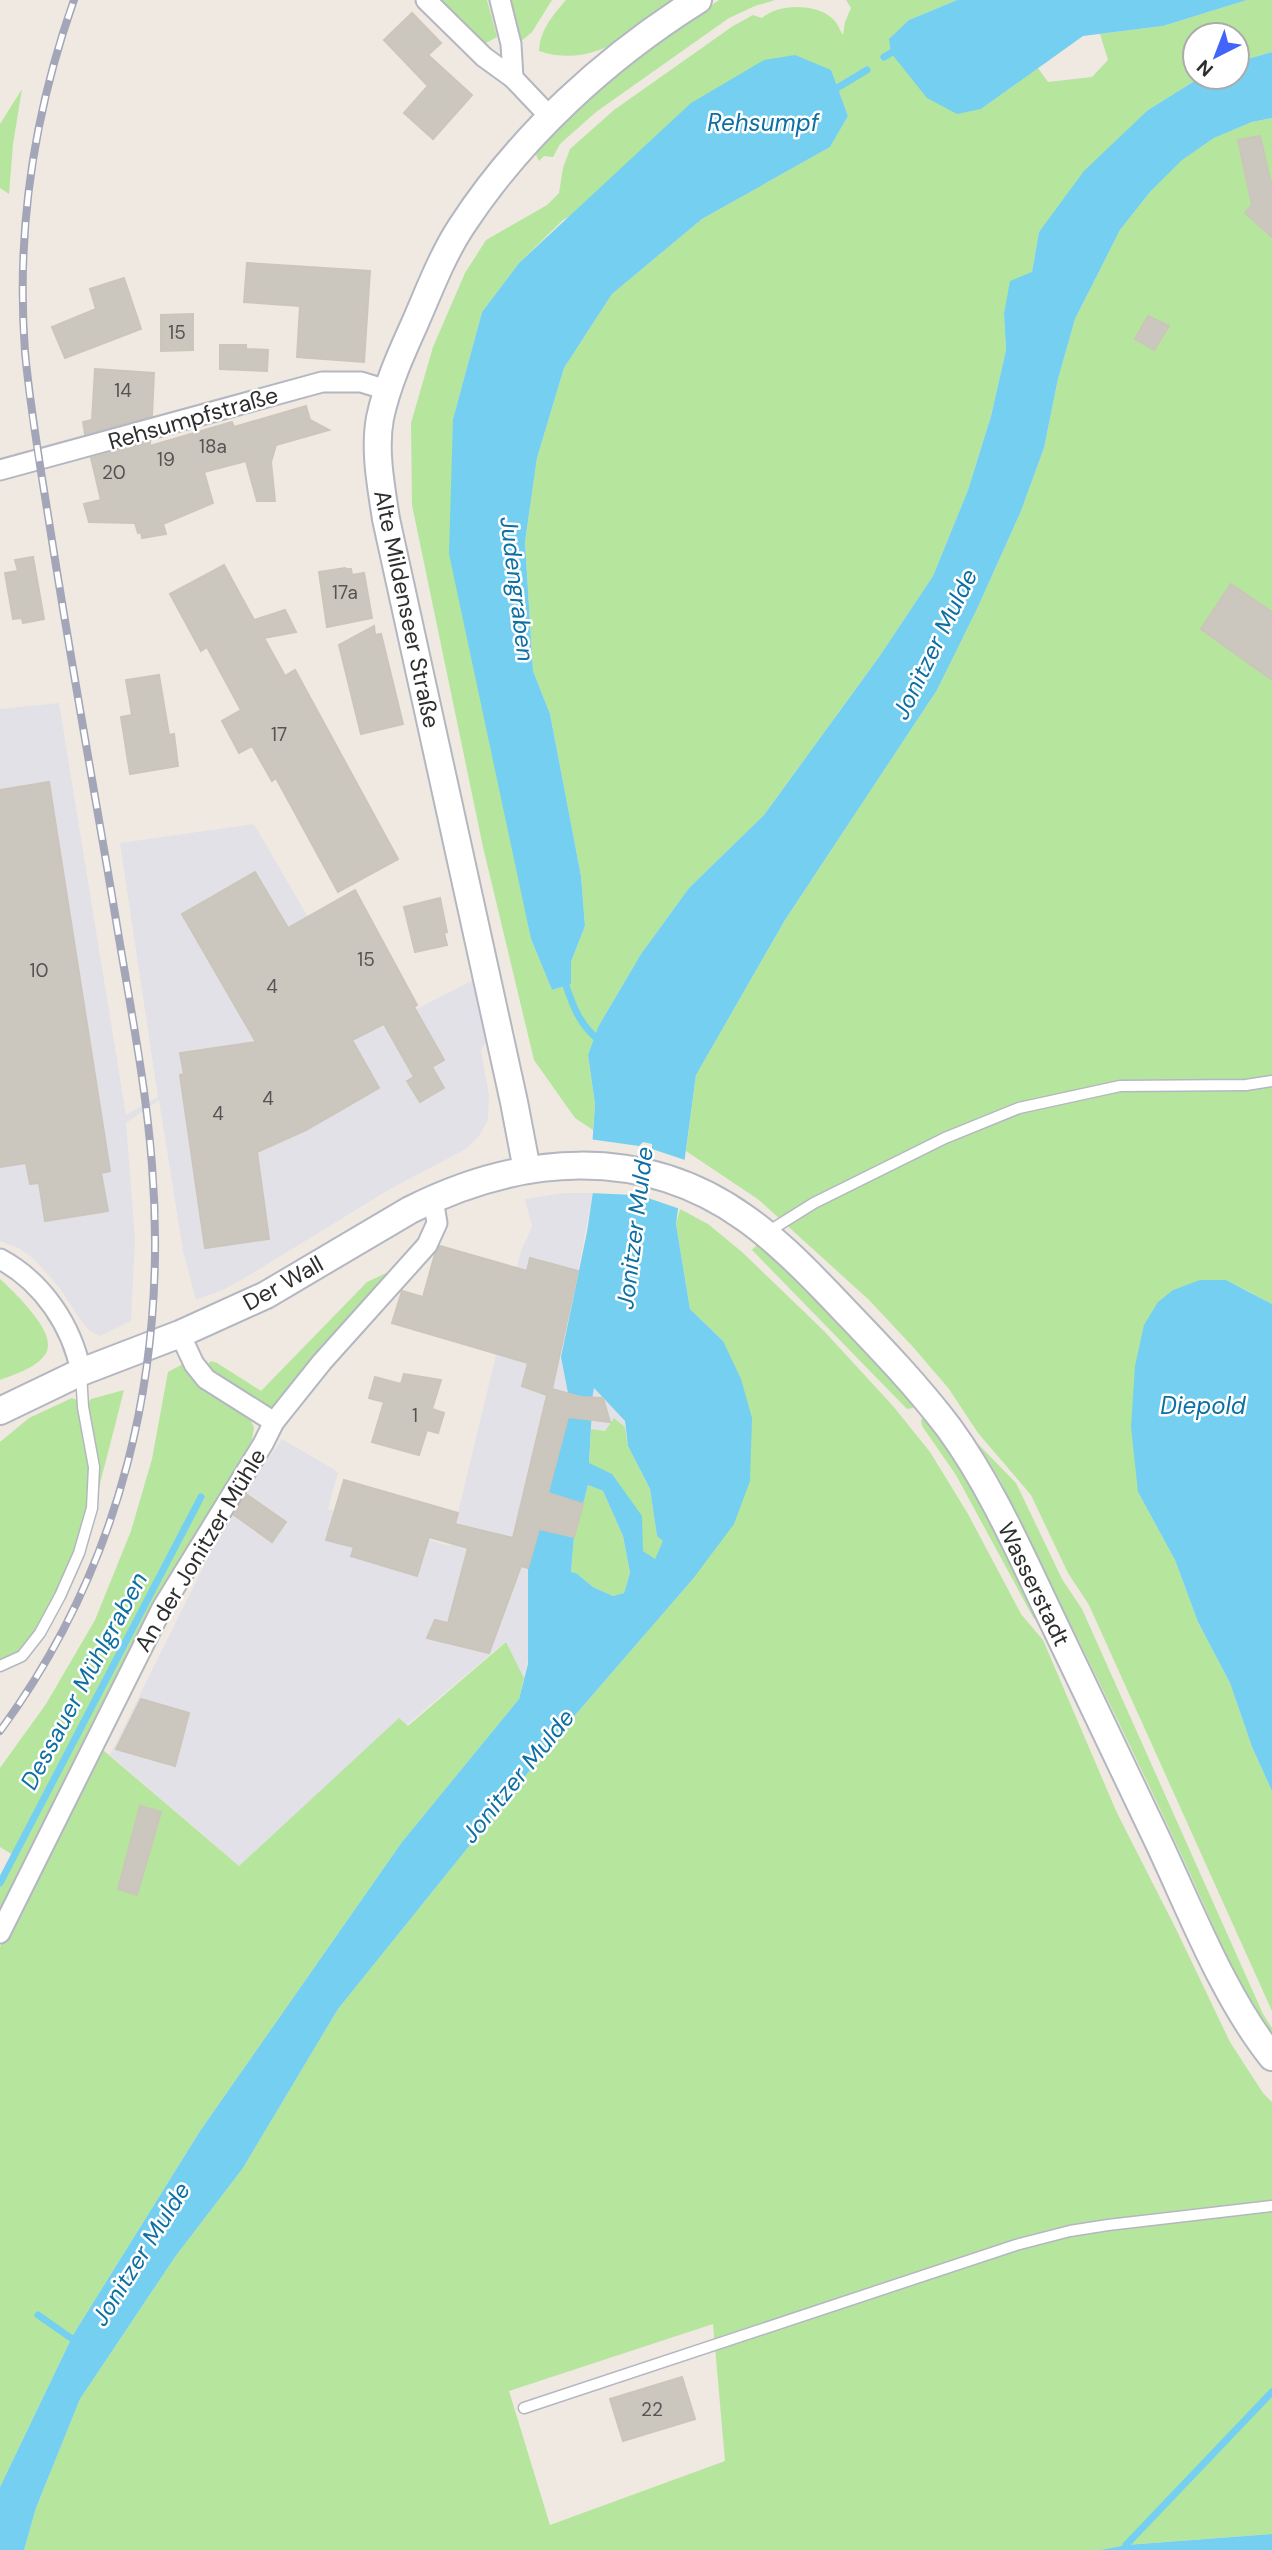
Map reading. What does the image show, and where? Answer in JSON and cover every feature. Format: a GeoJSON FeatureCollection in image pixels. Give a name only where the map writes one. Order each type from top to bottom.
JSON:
{"type":"FeatureCollection","features":[{"type":"Feature","properties":{"kind":"main road","name":"Alte Mildenseer Straße"},"geometry":{"type":"LineString","coordinates":[[527,1170],[386,519],[380,482],[380,420],[387,390],[420,310],[460,228],[487,191],[572,98],[640,40],[698,0]]}},
{"type":"Feature","properties":{"kind":"main road","name":"Der Wall"},"geometry":{"type":"LineString","coordinates":[[0,1411],[81,1373],[180,1334],[266,1295],[433,1199],[499,1175],[567,1165],[631,1169],[663,1177],[693,1189]]}},
{"type":"Feature","properties":{"kind":"main road","name":"Wasserstadt"},"geometry":{"type":"LineString","coordinates":[[693,1189],[745,1217],[804,1269],[911,1384],[948,1428],[979,1474],[1028,1569],[1219,1970],[1260,2042],[1272,2057]]}},
{"type":"Feature","properties":{"kind":"street"},"geometry":{"type":"LineString","coordinates":[[426,0],[484,57],[513,78],[551,118]]}},
{"type":"Feature","properties":{"kind":"street"},"geometry":{"type":"LineString","coordinates":[[500,0],[511,44],[513,78]]}},
{"type":"Feature","properties":{"kind":"street","name":"Rehsumpfstraße"},"geometry":{"type":"LineString","coordinates":[[0,470],[322,382],[361,382],[387,390]]}},
{"type":"Feature","properties":{"kind":"street","name":"An der Jonitzer Mühle"},"geometry":{"type":"LineString","coordinates":[[0,1933],[162,1608],[274,1422],[322,1362],[426,1245],[437,1223],[433,1199]]}},
{"type":"Feature","properties":{"kind":"street"},"geometry":{"type":"LineString","coordinates":[[0,1259],[21,1271],[57,1313],[76,1349],[81,1373]]}},
{"type":"Feature","properties":{"kind":"street"},"geometry":{"type":"LineString","coordinates":[[180,1334],[194,1364],[206,1379],[274,1422]]}},
{"type":"Feature","properties":{"kind":"lane"},"geometry":{"type":"LineString","coordinates":[[765,1234],[839,1191],[945,1138],[1019,1108],[1120,1086],[1246,1085],[1272,1081]]}},
{"type":"Feature","properties":{"kind":"lane"},"geometry":{"type":"LineString","coordinates":[[0,1666],[22,1656],[40,1633],[79,1553],[92,1508],[94,1467],[83,1407],[81,1373]]}},
{"type":"Feature","properties":{"kind":"lane"},"geometry":{"type":"LineString","coordinates":[[524,2408],[1016,2245],[1070,2231],[1108,2225],[1272,2206]]}},
{"type":"Feature","properties":{"kind":"shaded area"},"geometry":{"type":"Polygon","coordinates":[[[59,703],[126,1115],[158,1097],[120,843],[254,824],[374,1031],[477,978],[486,1041],[481,1051],[489,1095],[488,1120],[479,1136],[466,1149],[390,1189],[223,1290],[196,1300],[183,1251],[159,1100],[126,1123],[135,1239],[131,1321],[100,1336],[82,1322],[59,1287],[34,1259],[18,1248],[0,1241],[0,709],[59,703]]]}},
{"type":"Feature","properties":{"kind":"shaded area"},"geometry":{"type":"Polygon","coordinates":[[[564,1193],[593,1193],[565,1338],[594,1388],[625,1421],[625,1427],[614,1418],[605,1431],[591,1429],[548,1493],[583,1504],[574,1537],[557,1532],[524,1678],[505,1642],[239,1866],[110,1755],[228,1517],[282,1439],[338,1472],[328,1509],[450,1546],[521,1251],[532,1227],[525,1199],[564,1193]]]}},
{"type":"Feature","properties":{"kind":"green space"},"geometry":{"type":"Polygon","coordinates":[[[437,0],[487,0],[497,37],[482,45],[437,0]]]}},
{"type":"Feature","properties":{"kind":"green space"},"geometry":{"type":"Polygon","coordinates":[[[510,0],[552,0],[532,32],[519,43],[510,0]]]}},
{"type":"Feature","properties":{"kind":"green space"},"geometry":{"type":"Polygon","coordinates":[[[566,0],[679,0],[631,34],[597,51],[559,55],[539,51],[545,30],[566,0]]]}},
{"type":"Feature","properties":{"kind":"green space"},"geometry":{"type":"Polygon","coordinates":[[[719,0],[775,0],[729,18],[596,112],[560,144],[553,157],[544,156],[539,161],[536,155],[543,141],[615,74],[719,0]]]}},
{"type":"Feature","properties":{"kind":"green space"},"geometry":{"type":"Polygon","coordinates":[[[846,0],[957,0],[909,20],[981,109],[1038,68],[1048,82],[1092,77],[1108,60],[1100,34],[1163,26],[1247,0],[1272,0],[1272,52],[1251,58],[1251,21],[1181,21],[1181,89],[1148,110],[1039,232],[1032,272],[1004,314],[1006,350],[991,416],[968,490],[933,576],[879,657],[764,815],[689,888],[641,954],[598,1027],[588,1055],[595,1104],[593,1130],[575,1118],[534,1060],[483,847],[412,505],[411,423],[433,347],[465,273],[486,240],[547,205],[559,193],[563,168],[570,149],[614,110],[733,26],[753,15],[762,18],[778,10],[798,7],[818,10],[835,22],[843,35],[851,8],[846,0]],[[830,70],[563,220],[519,263],[482,312],[453,419],[520,882],[531,939],[552,990],[571,984],[571,962],[585,926],[581,876],[550,714],[533,671],[525,542],[537,458],[564,368],[612,294],[702,219],[830,147],[848,116],[830,70]]]}},
{"type":"Feature","properties":{"kind":"green space"},"geometry":{"type":"Polygon","coordinates":[[[22,89],[13,144],[9,194],[0,188],[0,124],[22,89]]]}},
{"type":"Feature","properties":{"kind":"green space"},"geometry":{"type":"Polygon","coordinates":[[[1272,118],[1272,1304],[1224,1281],[1203,1281],[1173,1290],[1138,1492],[1175,1560],[1198,1622],[1230,1683],[1252,1747],[1272,1791],[1272,2011],[1089,1605],[1068,1573],[1031,1495],[978,1433],[949,1389],[869,1300],[759,1200],[686,1151],[696,1075],[785,920],[937,690],[977,609],[1021,511],[1044,448],[1058,379],[1075,319],[1120,230],[1150,192],[1181,160],[1214,138],[1252,122],[1272,118]]]}},
{"type":"Feature","properties":{"kind":"green space"},"geometry":{"type":"Polygon","coordinates":[[[680,1209],[708,1224],[742,1252],[824,1331],[893,1406],[930,1452],[968,1514],[1021,1614],[1043,1640],[1117,1813],[1230,2042],[1263,2093],[1272,2102],[1272,2534],[1126,2545],[1100,2550],[24,2550],[36,2508],[80,2399],[175,2257],[243,2168],[338,2009],[564,1728],[692,1580],[723,1341],[690,1309],[676,1224],[680,1209]],[[713,2324],[509,2391],[550,2525],[725,2461],[713,2324]]]}},
{"type":"Feature","properties":{"kind":"green space"},"geometry":{"type":"Polygon","coordinates":[[[757,1245],[901,1388],[915,1404],[913,1408],[907,1409],[752,1250],[757,1245]]]}},
{"type":"Feature","properties":{"kind":"green space"},"geometry":{"type":"Polygon","coordinates":[[[399,1267],[281,1404],[273,1408],[265,1407],[214,1373],[207,1365],[211,1361],[217,1363],[261,1391],[367,1282],[399,1267]]]}},
{"type":"Feature","properties":{"kind":"green space"},"geometry":{"type":"Polygon","coordinates":[[[0,1279],[32,1312],[48,1343],[44,1357],[39,1361],[0,1380],[0,1279]]]}},
{"type":"Feature","properties":{"kind":"green space"},"geometry":{"type":"Polygon","coordinates":[[[183,1364],[194,1379],[249,1417],[254,1427],[252,1440],[166,1587],[89,1738],[239,1866],[399,1718],[408,1726],[506,1642],[524,1678],[519,1699],[402,1842],[200,2131],[73,2335],[0,2487],[0,1947],[49,1845],[0,1916],[0,1882],[13,1855],[0,1847],[0,1768],[46,1704],[95,1620],[131,1531],[152,1459],[168,1372],[183,1364]]]}},
{"type":"Feature","properties":{"kind":"green space"},"geometry":{"type":"Polygon","coordinates":[[[124,1390],[95,1503],[100,1475],[88,1403],[91,1399],[124,1390]]]}},
{"type":"Feature","properties":{"kind":"green space"},"geometry":{"type":"Polygon","coordinates":[[[72,1398],[77,1400],[90,1463],[89,1499],[77,1551],[47,1615],[20,1652],[0,1661],[0,1442],[29,1418],[72,1398]]]}},
{"type":"Feature","properties":{"kind":"green space"},"geometry":{"type":"Polygon","coordinates":[[[925,1417],[977,1495],[1048,1635],[1033,1617],[956,1475],[922,1426],[921,1420],[925,1417]]]}},
{"type":"Feature","properties":{"kind":"green space"},"geometry":{"type":"Polygon","coordinates":[[[614,1418],[625,1427],[628,1446],[650,1489],[657,1536],[664,1541],[655,1560],[643,1551],[589,1464],[591,1429],[605,1431],[614,1418]]]}},
{"type":"Feature","properties":{"kind":"green space"},"geometry":{"type":"Polygon","coordinates":[[[978,1444],[1016,1483],[1062,1579],[1082,1609],[1263,2014],[1272,2028],[1272,2040],[1232,1966],[1186,1864],[1000,1480],[978,1444]]]}},
{"type":"Feature","properties":{"kind":"green space"},"geometry":{"type":"Polygon","coordinates":[[[588,1485],[603,1491],[623,1536],[630,1573],[624,1593],[613,1596],[593,1587],[571,1572],[574,1537],[588,1485]]]}},
{"type":"Feature","properties":{"kind":"water"},"geometry":{"type":"Polygon","coordinates":[[[957,0],[1247,0],[1163,26],[1083,36],[981,109],[957,114],[927,98],[891,53],[889,39],[909,20],[957,0]]]}},
{"type":"Feature","properties":{"kind":"water","name":"Jonitzer Mulde"},"geometry":{"type":"Polygon","coordinates":[[[1272,52],[1272,118],[1252,122],[1214,138],[1182,160],[1150,192],[1120,230],[1075,319],[1058,379],[1044,448],[1021,511],[937,690],[785,920],[696,1075],[676,1224],[690,1309],[723,1341],[741,1379],[752,1418],[750,1481],[734,1524],[692,1580],[564,1728],[338,2009],[243,2168],[175,2257],[80,2399],[36,2508],[24,2550],[0,2550],[0,2487],[73,2335],[200,2131],[402,1842],[519,1699],[528,1664],[528,1568],[539,1529],[574,1537],[571,1572],[593,1587],[613,1596],[624,1593],[630,1573],[623,1536],[603,1491],[588,1485],[583,1504],[548,1493],[572,1401],[592,1408],[589,1463],[612,1474],[642,1516],[643,1551],[655,1559],[663,1541],[657,1536],[650,1489],[628,1446],[625,1421],[594,1388],[592,1399],[568,1393],[561,1357],[594,1185],[592,1148],[595,1104],[588,1055],[598,1027],[641,954],[689,888],[764,815],[879,657],[933,576],[968,490],[991,416],[1006,350],[1004,314],[1010,281],[1032,272],[1039,232],[1084,171],[1148,110],[1181,89],[1251,91],[1251,58],[1272,52]]]}},
{"type":"Feature","properties":{"kind":"water","name":"Rehsumpf"},"geometry":{"type":"Polygon","coordinates":[[[795,55],[831,70],[848,116],[830,147],[702,219],[612,294],[564,368],[537,458],[525,542],[533,671],[550,714],[581,876],[585,926],[571,962],[571,984],[552,990],[531,939],[449,554],[453,419],[482,312],[519,263],[691,103],[764,60],[795,55]]]}},
{"type":"Feature","properties":{"kind":"water","name":"Diepold"},"geometry":{"type":"Polygon","coordinates":[[[1200,1280],[1226,1280],[1272,1304],[1272,1791],[1252,1747],[1230,1683],[1198,1622],[1175,1560],[1138,1492],[1131,1427],[1135,1366],[1144,1325],[1158,1302],[1173,1290],[1200,1280]]]}},
{"type":"Feature","properties":{"kind":"water"},"geometry":{"type":"Polygon","coordinates":[[[1272,2534],[1272,2550],[1100,2550],[1126,2545],[1272,2534]]]}},
{"type":"Feature","properties":{"kind":"pier"},"geometry":{"type":"Polygon","coordinates":[[[589,1139],[639,1146],[643,1142],[652,1144],[652,1149],[688,1161],[683,1210],[648,1198],[643,1203],[636,1201],[634,1195],[590,1193],[589,1139]]]}},
{"type":"Feature","properties":{"kind":"building"},"geometry":{"type":"Polygon","coordinates":[[[412,13],[441,43],[428,55],[472,95],[433,139],[404,113],[428,86],[384,40],[412,13]]]}},
{"type":"Feature","properties":{"kind":"building"},"geometry":{"type":"Polygon","coordinates":[[[1260,136],[1272,187],[1272,237],[1245,213],[1252,205],[1238,140],[1260,136]]]}},
{"type":"Feature","properties":{"kind":"building"},"geometry":{"type":"Polygon","coordinates":[[[247,263],[370,271],[364,362],[297,357],[300,306],[244,302],[247,263]]]}},
{"type":"Feature","properties":{"kind":"building"},"geometry":{"type":"Polygon","coordinates":[[[124,278],[141,329],[65,358],[52,327],[96,309],[90,289],[124,278]]]}},
{"type":"Feature","properties":{"kind":"building"},"geometry":{"type":"Polygon","coordinates":[[[193,314],[193,350],[161,351],[161,315],[193,314]]]}},
{"type":"Feature","properties":{"kind":"building"},"geometry":{"type":"Polygon","coordinates":[[[1148,316],[1169,326],[1154,350],[1135,339],[1148,316]]]}},
{"type":"Feature","properties":{"kind":"building"},"geometry":{"type":"Polygon","coordinates":[[[220,345],[246,345],[246,349],[268,350],[267,371],[220,369],[220,345]]]}},
{"type":"Feature","properties":{"kind":"building"},"geometry":{"type":"Polygon","coordinates":[[[95,369],[154,373],[152,416],[85,434],[83,422],[92,420],[95,369]]]}},
{"type":"Feature","properties":{"kind":"building"},"geometry":{"type":"Polygon","coordinates":[[[306,406],[310,420],[329,430],[276,445],[271,462],[275,501],[257,501],[246,461],[204,472],[213,503],[163,524],[166,534],[142,538],[135,523],[89,522],[84,504],[101,500],[91,458],[150,442],[150,446],[232,422],[234,427],[306,406]]]}},
{"type":"Feature","properties":{"kind":"building"},"geometry":{"type":"Polygon","coordinates":[[[33,557],[44,619],[23,623],[22,618],[13,619],[5,573],[18,571],[15,560],[33,557]]]}},
{"type":"Feature","properties":{"kind":"building"},"geometry":{"type":"Polygon","coordinates":[[[224,565],[254,620],[285,610],[296,632],[264,638],[285,676],[295,670],[398,859],[338,892],[276,778],[272,781],[252,746],[239,753],[222,721],[241,710],[207,647],[201,651],[170,594],[224,565]]]}},
{"type":"Feature","properties":{"kind":"building"},"geometry":{"type":"Polygon","coordinates":[[[351,569],[352,575],[364,573],[372,618],[327,627],[319,572],[351,569]]]}},
{"type":"Feature","properties":{"kind":"building"},"geometry":{"type":"Polygon","coordinates":[[[1231,584],[1272,612],[1272,680],[1201,629],[1231,584]]]}},
{"type":"Feature","properties":{"kind":"building"},"geometry":{"type":"Polygon","coordinates":[[[374,626],[375,635],[381,634],[403,724],[361,734],[339,645],[374,626]]]}},
{"type":"Feature","properties":{"kind":"building"},"geometry":{"type":"Polygon","coordinates":[[[159,675],[169,735],[174,734],[178,766],[130,774],[121,717],[132,715],[126,680],[159,675]]]}},
{"type":"Feature","properties":{"kind":"building"},"geometry":{"type":"Polygon","coordinates":[[[49,782],[110,1171],[101,1173],[108,1211],[45,1221],[39,1183],[30,1184],[26,1163],[0,1167],[0,790],[49,782]]]}},
{"type":"Feature","properties":{"kind":"building"},"geometry":{"type":"Polygon","coordinates":[[[255,872],[288,928],[355,890],[444,1060],[432,1067],[444,1088],[420,1102],[407,1081],[414,1077],[384,1024],[352,1040],[379,1088],[306,1130],[257,1152],[269,1239],[205,1248],[180,1075],[184,1074],[180,1053],[256,1042],[182,914],[255,872]]]}},
{"type":"Feature","properties":{"kind":"building"},"geometry":{"type":"Polygon","coordinates":[[[440,898],[447,945],[415,952],[404,907],[440,898]]]}},
{"type":"Feature","properties":{"kind":"building"},"geometry":{"type":"Polygon","coordinates":[[[440,1246],[527,1271],[530,1258],[578,1271],[552,1389],[580,1397],[603,1398],[610,1422],[568,1417],[548,1493],[583,1504],[574,1537],[539,1529],[528,1568],[521,1566],[489,1653],[427,1638],[435,1620],[448,1623],[468,1548],[429,1537],[417,1576],[351,1556],[354,1547],[326,1540],[344,1480],[458,1513],[455,1524],[513,1538],[547,1395],[522,1386],[528,1363],[392,1323],[402,1291],[423,1297],[435,1254],[440,1246]]]}},
{"type":"Feature","properties":{"kind":"building"},"geometry":{"type":"Polygon","coordinates":[[[404,1374],[441,1380],[432,1409],[444,1413],[438,1433],[427,1430],[419,1455],[372,1442],[384,1402],[369,1398],[375,1377],[401,1384],[404,1374]]]}},
{"type":"Feature","properties":{"kind":"building"},"geometry":{"type":"Polygon","coordinates":[[[246,1494],[286,1522],[272,1542],[234,1515],[246,1494]]]}},
{"type":"Feature","properties":{"kind":"building"},"geometry":{"type":"Polygon","coordinates":[[[141,1699],[189,1713],[175,1766],[116,1749],[141,1699]]]}},
{"type":"Feature","properties":{"kind":"building"},"geometry":{"type":"Polygon","coordinates":[[[140,1806],[161,1812],[137,1895],[118,1889],[140,1806]]]}},
{"type":"Feature","properties":{"kind":"building"},"geometry":{"type":"Polygon","coordinates":[[[682,2377],[695,2419],[623,2441],[610,2399],[682,2377]]]}},
{"type":"Feature","properties":{"kind":"waterway","name":"Judengraben"},"geometry":{"type":"LineString","coordinates":[[884,57],[891,53]]}},
{"type":"Feature","properties":{"kind":"waterway","name":"Judengraben"},"geometry":{"type":"LineString","coordinates":[[832,91],[867,70]]}},
{"type":"Feature","properties":{"kind":"waterway","name":"Judengraben"},"geometry":{"type":"LineString","coordinates":[[564,979],[582,1022],[602,1042]]}},
{"type":"Feature","properties":{"kind":"waterway","name":"Dessauer Mühlgraben"},"geometry":{"type":"LineString","coordinates":[[0,1883],[201,1497]]}},
{"type":"Feature","properties":{"kind":"waterway","name":"Dessauer Mühlgraben"},"geometry":{"type":"LineString","coordinates":[[38,2315],[78,2343]]}},
{"type":"Feature","properties":{"kind":"waterway"},"geometry":{"type":"LineString","coordinates":[[1126,2545],[1272,2392]]}},
{"type":"Feature","properties":{"kind":"railway"},"geometry":{"type":"LineString","coordinates":[[0,1731],[42,1667],[77,1601],[106,1533],[128,1462],[143,1390],[152,1316],[155,1241],[146,1105],[53,547],[25,352],[23,262],[31,173],[48,86],[74,0]]}}]}
